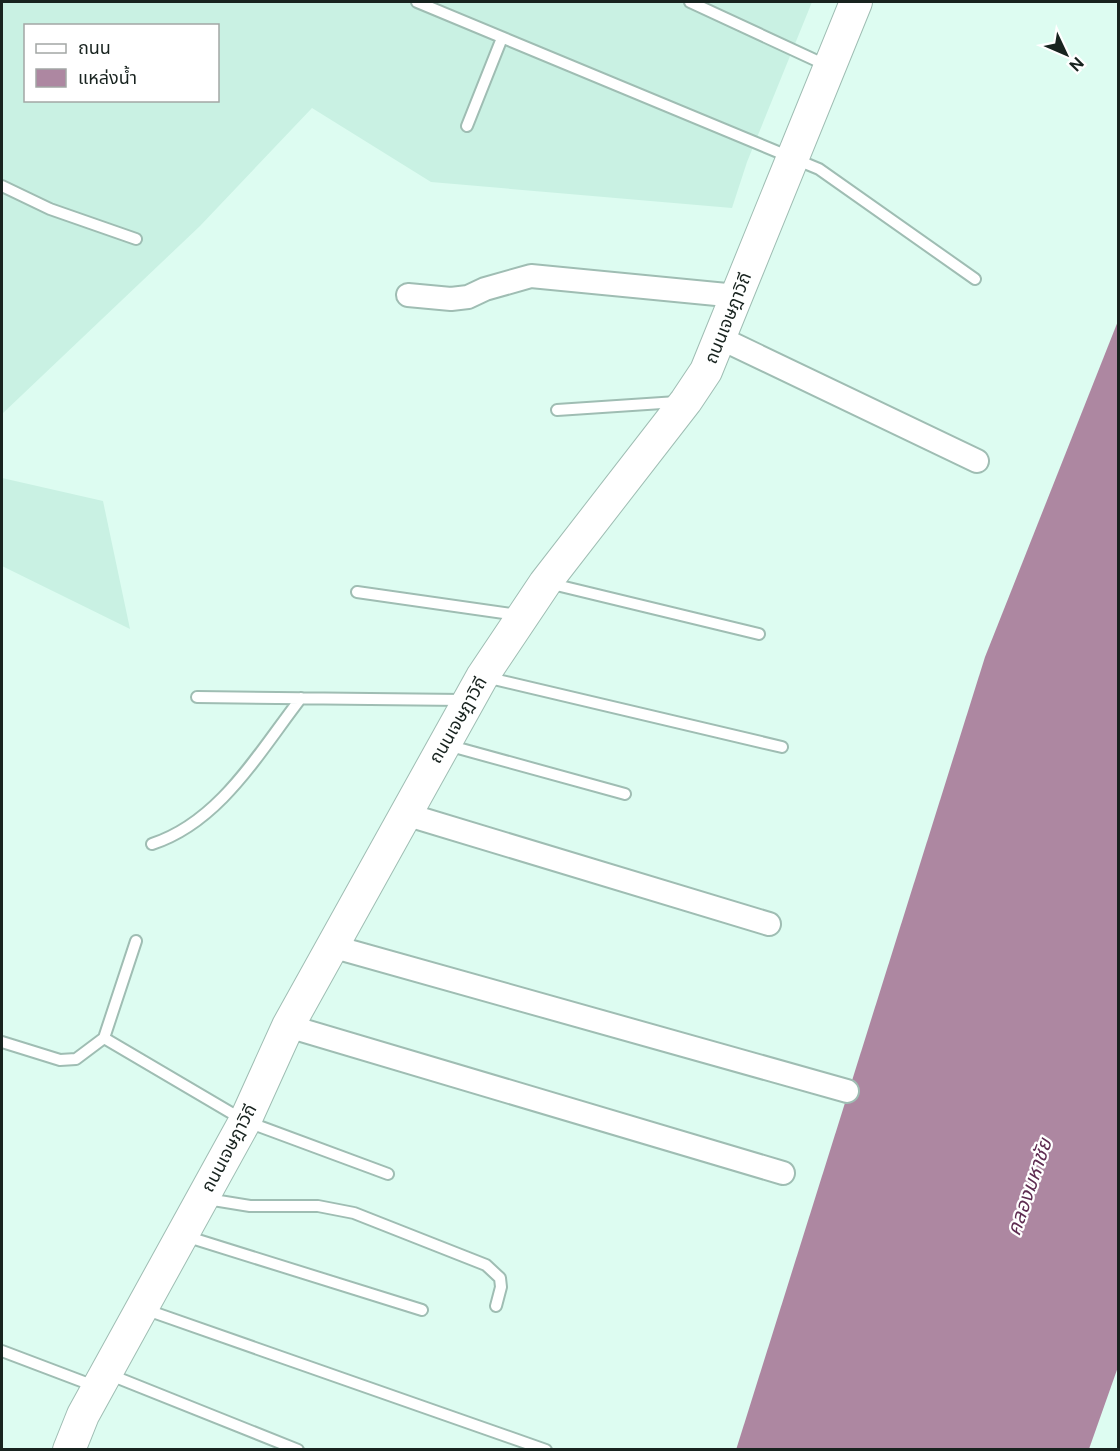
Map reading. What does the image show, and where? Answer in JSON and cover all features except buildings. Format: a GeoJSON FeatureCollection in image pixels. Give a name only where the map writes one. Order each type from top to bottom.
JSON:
{"type":"FeatureCollection","features":[{"type":"Feature","properties":{"kind":"street","name":"ถนนเจษฎาวิถี"},"geometry":{"type":"LineString","coordinates":[[69,1449],[102,1380],[245,1121],[288,1026],[476,688],[521,616],[686,401],[706,371],[856,2]]}},
{"type":"Feature","properties":{"kind":"street"},"geometry":{"type":"LineString","coordinates":[[408,295],[451,299],[468,297],[485,289],[531,276],[737,296]]}},
{"type":"Feature","properties":{"kind":"street"},"geometry":{"type":"LineString","coordinates":[[720,338],[977,461]]}},
{"type":"Feature","properties":{"kind":"street"},"geometry":{"type":"LineString","coordinates":[[405,814],[769,924]]}},
{"type":"Feature","properties":{"kind":"street"},"geometry":{"type":"LineString","coordinates":[[331,946],[848,1091]]}},
{"type":"Feature","properties":{"kind":"street"},"geometry":{"type":"LineString","coordinates":[[288,1026],[783,1173]]}},
{"type":"Feature","properties":{"kind":"lane"},"geometry":{"type":"LineString","coordinates":[[417,2],[819,169],[975,279]]}},
{"type":"Feature","properties":{"kind":"lane"},"geometry":{"type":"LineString","coordinates":[[690,2],[831,67]]}},
{"type":"Feature","properties":{"kind":"lane"},"geometry":{"type":"LineString","coordinates":[[467,126],[502,38]]}},
{"type":"Feature","properties":{"kind":"lane"},"geometry":{"type":"LineString","coordinates":[[2,186],[50,209],[136,240]]}},
{"type":"Feature","properties":{"kind":"lane"},"geometry":{"type":"LineString","coordinates":[[558,410],[686,401]]}},
{"type":"Feature","properties":{"kind":"lane"},"geometry":{"type":"LineString","coordinates":[[545,583],[759,634]]}},
{"type":"Feature","properties":{"kind":"lane"},"geometry":{"type":"LineString","coordinates":[[357,591],[521,616]]}},
{"type":"Feature","properties":{"kind":"lane"},"geometry":{"type":"LineString","coordinates":[[197,697],[301,698],[476,688],[782,747]]}},
{"type":"Feature","properties":{"kind":"lane"},"geometry":{"type":"LineString","coordinates":[[152,844],[175,836],[197,822],[220,801],[301,698]]}},
{"type":"Feature","properties":{"kind":"lane"},"geometry":{"type":"LineString","coordinates":[[444,744],[625,794]]}},
{"type":"Feature","properties":{"kind":"lane"},"geometry":{"type":"LineString","coordinates":[[2,1042],[60,1060],[76,1059],[104,1038],[136,941]]}},
{"type":"Feature","properties":{"kind":"lane"},"geometry":{"type":"LineString","coordinates":[[104,1038],[245,1121],[388,1174]]}},
{"type":"Feature","properties":{"kind":"lane"},"geometry":{"type":"LineString","coordinates":[[202,1198],[250,1206],[318,1206],[354,1213],[486,1265],[500,1278],[501,1287],[496,1306]]}},
{"type":"Feature","properties":{"kind":"lane"},"geometry":{"type":"LineString","coordinates":[[182,1235],[422,1310]]}},
{"type":"Feature","properties":{"kind":"lane"},"geometry":{"type":"LineString","coordinates":[[141,1308],[546,1449]]}},
{"type":"Feature","properties":{"kind":"lane"},"geometry":{"type":"LineString","coordinates":[[2,1351],[102,1380],[298,1449]]}},
{"type":"Feature","properties":{"kind":"shaded area"},"geometry":{"type":"Polygon","coordinates":[[[2,2],[812,2],[747,162],[732,208],[431,182],[312,108],[200,226],[2,414],[2,2]]]}},
{"type":"Feature","properties":{"kind":"shaded area"},"geometry":{"type":"Polygon","coordinates":[[[2,478],[103,501],[130,629],[2,566],[2,478]]]}},
{"type":"Feature","properties":{"kind":"water","name":"คลองมหาชัย"},"geometry":{"type":"Polygon","coordinates":[[[1118,321],[1118,1367],[1089,1449],[736,1450],[985,657],[1118,321]]]}}]}
